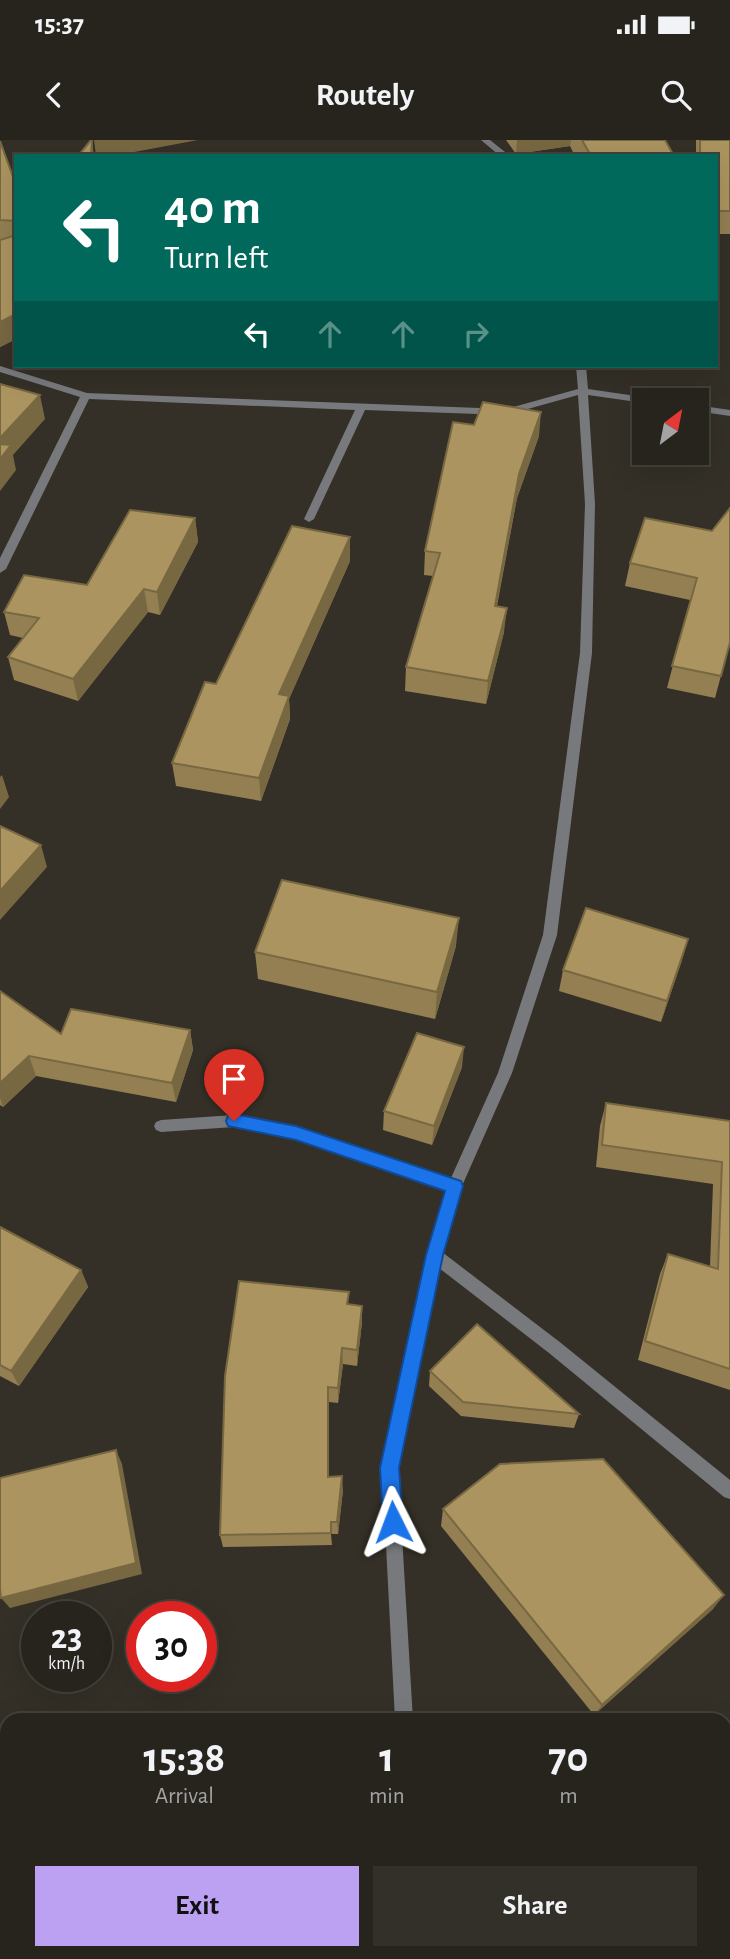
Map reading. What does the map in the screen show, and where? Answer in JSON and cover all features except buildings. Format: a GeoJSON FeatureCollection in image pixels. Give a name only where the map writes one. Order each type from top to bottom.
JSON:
{"type":"FeatureCollection","features":[{"type":"Feature","properties":{"kind":"street"},"geometry":{"type":"LineString","coordinates":[[485,140],[503,154]]}},
{"type":"Feature","properties":{"kind":"street"},"geometry":{"type":"LineString","coordinates":[[404,1713],[390,1468],[434,1255],[455,1186],[505,1073],[550,935],[586,653],[590,505],[581,368]]}},
{"type":"Feature","properties":{"kind":"street"},"geometry":{"type":"LineString","coordinates":[[0,369],[86,396],[506,412],[583,391],[632,398]]}},
{"type":"Feature","properties":{"kind":"street"},"geometry":{"type":"LineString","coordinates":[[0,569],[86,396]]}},
{"type":"Feature","properties":{"kind":"street"},"geometry":{"type":"LineString","coordinates":[[309,519],[361,407]]}},
{"type":"Feature","properties":{"kind":"street"},"geometry":{"type":"LineString","coordinates":[[709,410],[730,413]]}},
{"type":"Feature","properties":{"kind":"street"},"geometry":{"type":"LineString","coordinates":[[161,1126],[234,1121],[296,1133],[455,1186]]}},
{"type":"Feature","properties":{"kind":"street"},"geometry":{"type":"LineString","coordinates":[[434,1255],[555,1348],[730,1492]]}},
{"type":"Feature","properties":{"kind":"route"},"geometry":{"type":"LineString","coordinates":[[234,1121],[296,1133],[455,1186],[434,1255],[390,1468],[393,1522]]}}]}
